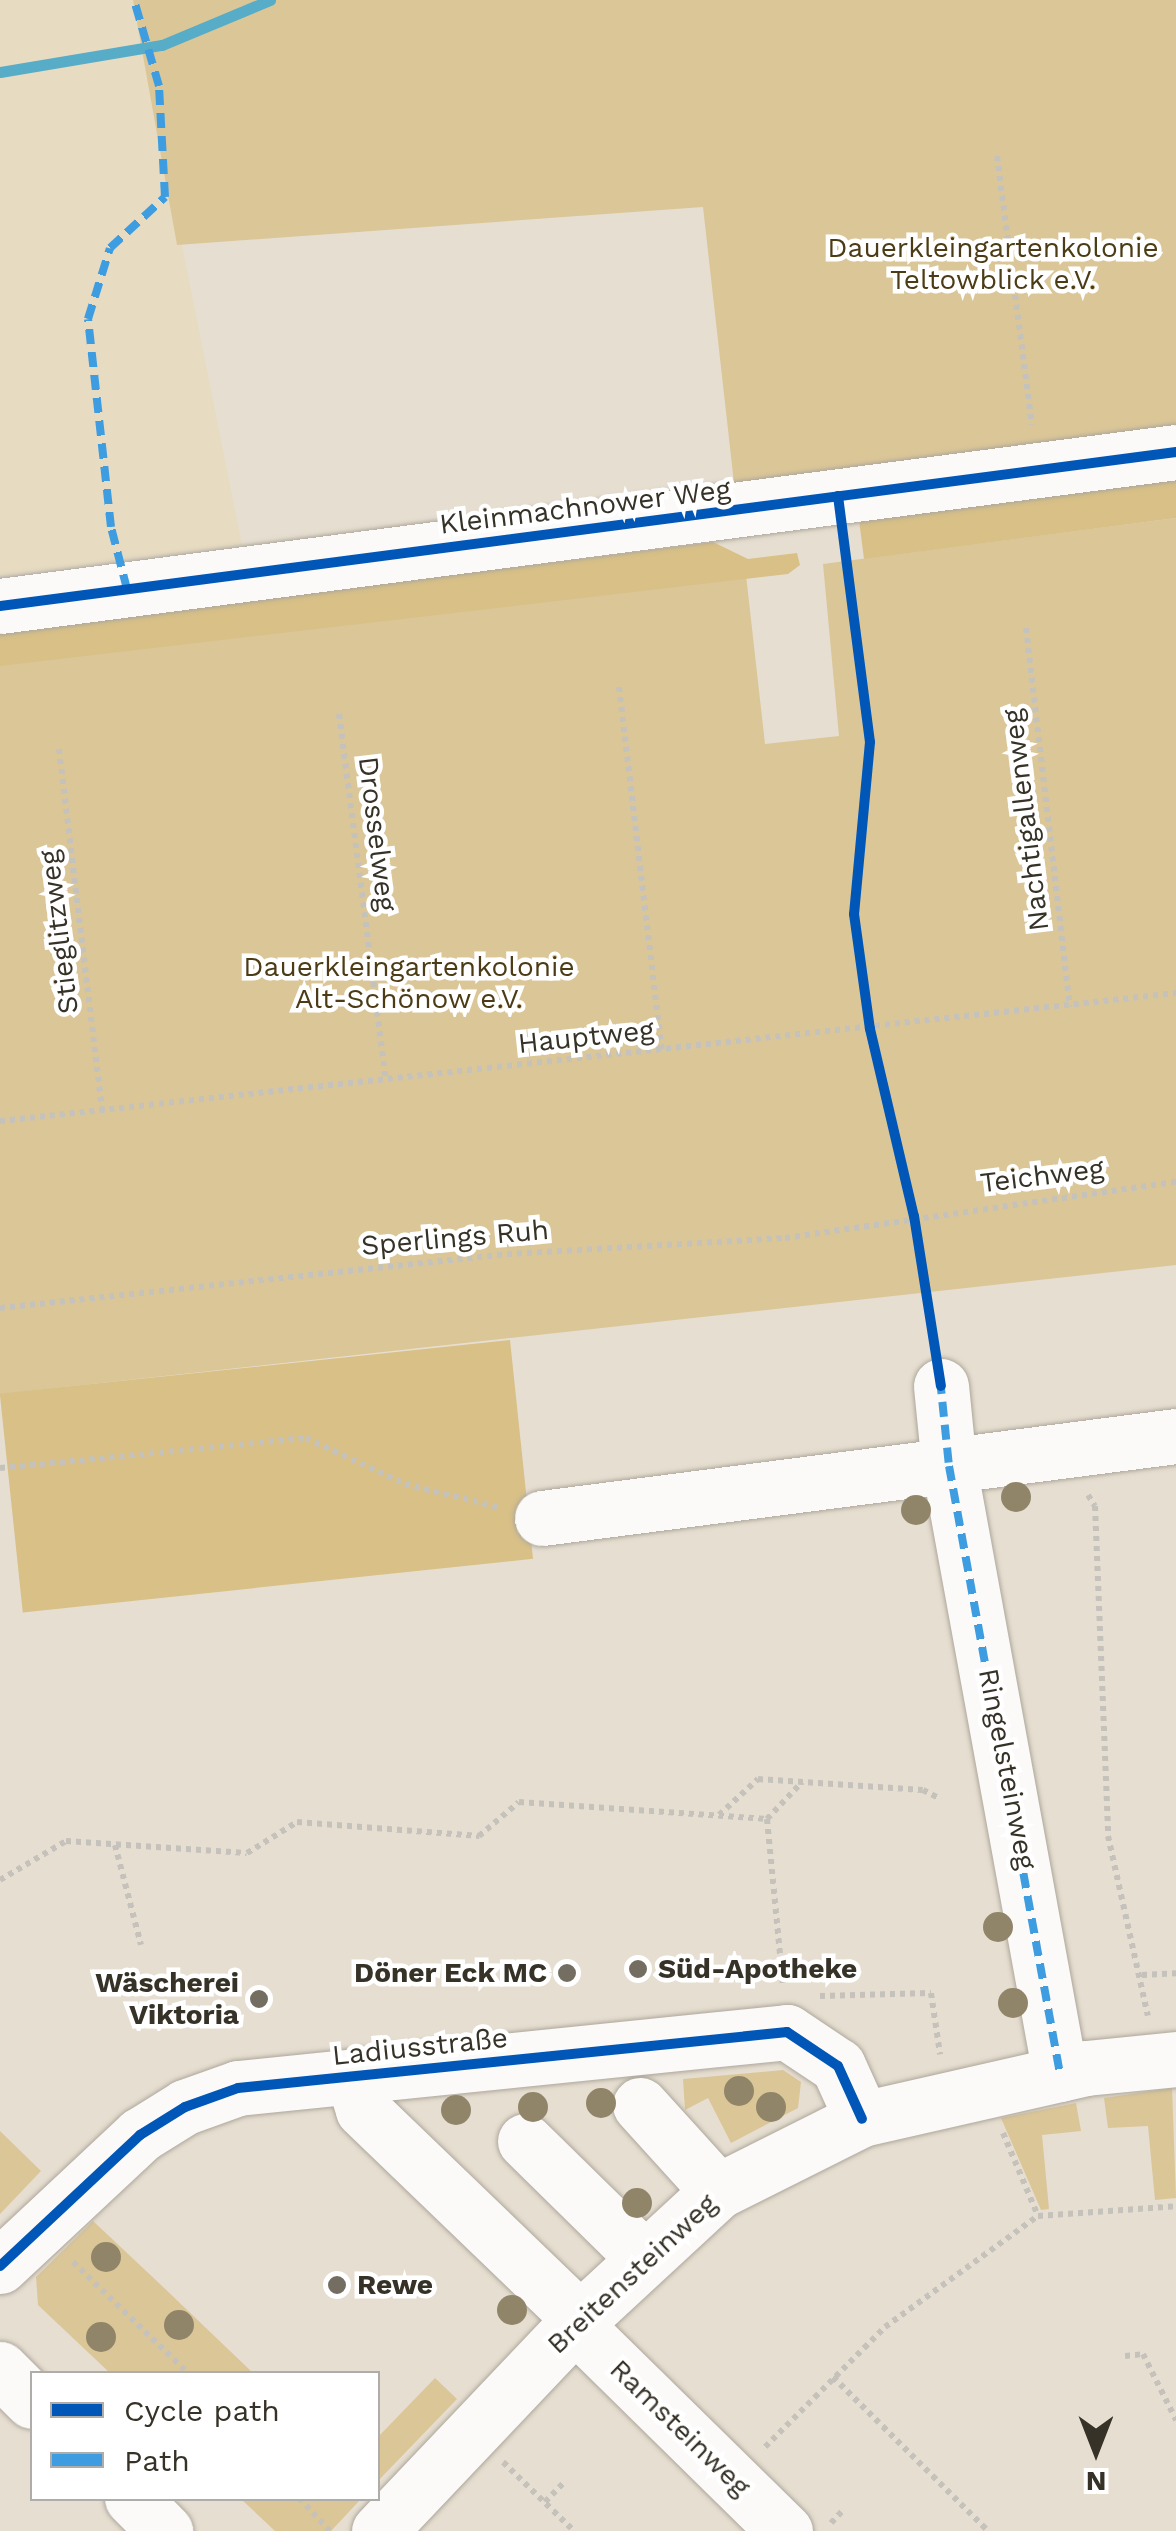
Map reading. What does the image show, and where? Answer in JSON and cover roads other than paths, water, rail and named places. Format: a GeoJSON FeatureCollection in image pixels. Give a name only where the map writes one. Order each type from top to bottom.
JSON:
{"type":"FeatureCollection","features":[{"type":"Feature","properties":{"kind":"street","name":"Kleinmachnower Weg"},"geometry":{"type":"LineString","coordinates":[[0,606],[1176,452]]}},
{"type":"Feature","properties":{"kind":"street","name":"Ringelsteinweg"},"geometry":{"type":"LineString","coordinates":[[941,1386],[949,1466],[1060,2074]]}},
{"type":"Feature","properties":{"kind":"street"},"geometry":{"type":"LineString","coordinates":[[542,1518],[1176,1436]]}},
{"type":"Feature","properties":{"kind":"street","name":"Ladiusstraße"},"geometry":{"type":"LineString","coordinates":[[0,2266],[111,2159],[185,2107],[238,2088],[787,2032],[838,2066],[862,2119]]}},
{"type":"Feature","properties":{"kind":"street","name":"Breitensteinweg"},"geometry":{"type":"LineString","coordinates":[[379,2531],[577,2321],[718,2191],[862,2119],[1060,2074],[1163,2045]]}},
{"type":"Feature","properties":{"kind":"street","name":"Ramsteinweg"},"geometry":{"type":"LineString","coordinates":[[353,2077],[363,2110],[785,2531]]}},
{"type":"Feature","properties":{"kind":"street"},"geometry":{"type":"LineString","coordinates":[[640,2104],[718,2191]]}},
{"type":"Feature","properties":{"kind":"street"},"geometry":{"type":"LineString","coordinates":[[526,2141],[643,2257]]}},
{"type":"Feature","properties":{"kind":"street"},"geometry":{"type":"LineString","coordinates":[[0,2370],[30,2399]]}},
{"type":"Feature","properties":{"kind":"street"},"geometry":{"type":"LineString","coordinates":[[135,2501],[166,2531]]}},
{"type":"Feature","properties":{"kind":"waterway"},"geometry":{"type":"LineString","coordinates":[[0,72],[162,45],[270,0]]}},
{"type":"Feature","properties":{"kind":"place","name":"Süd-Apotheke"},"geometry":{"type":"Point","coordinates":[638,1969]}},
{"type":"Feature","properties":{"kind":"place","name":"Döner Eck MC"},"geometry":{"type":"Point","coordinates":[567,1973]}},
{"type":"Feature","properties":{"kind":"place","name":"Wäscherei Viktoria"},"geometry":{"type":"Point","coordinates":[259,1999]}},
{"type":"Feature","properties":{"kind":"place","name":"Rewe"},"geometry":{"type":"Point","coordinates":[337,2285]}},
{"type":"Feature","properties":{"kind":"park label","name":"Dauerkleingartenkolonie Teltowblick e.V."},"geometry":{"type":"Point","coordinates":[993,264]}},
{"type":"Feature","properties":{"kind":"park label","name":"Dauerkleingartenkolonie Alt-Schönow e.V."},"geometry":{"type":"Point","coordinates":[409,983]}}]}
